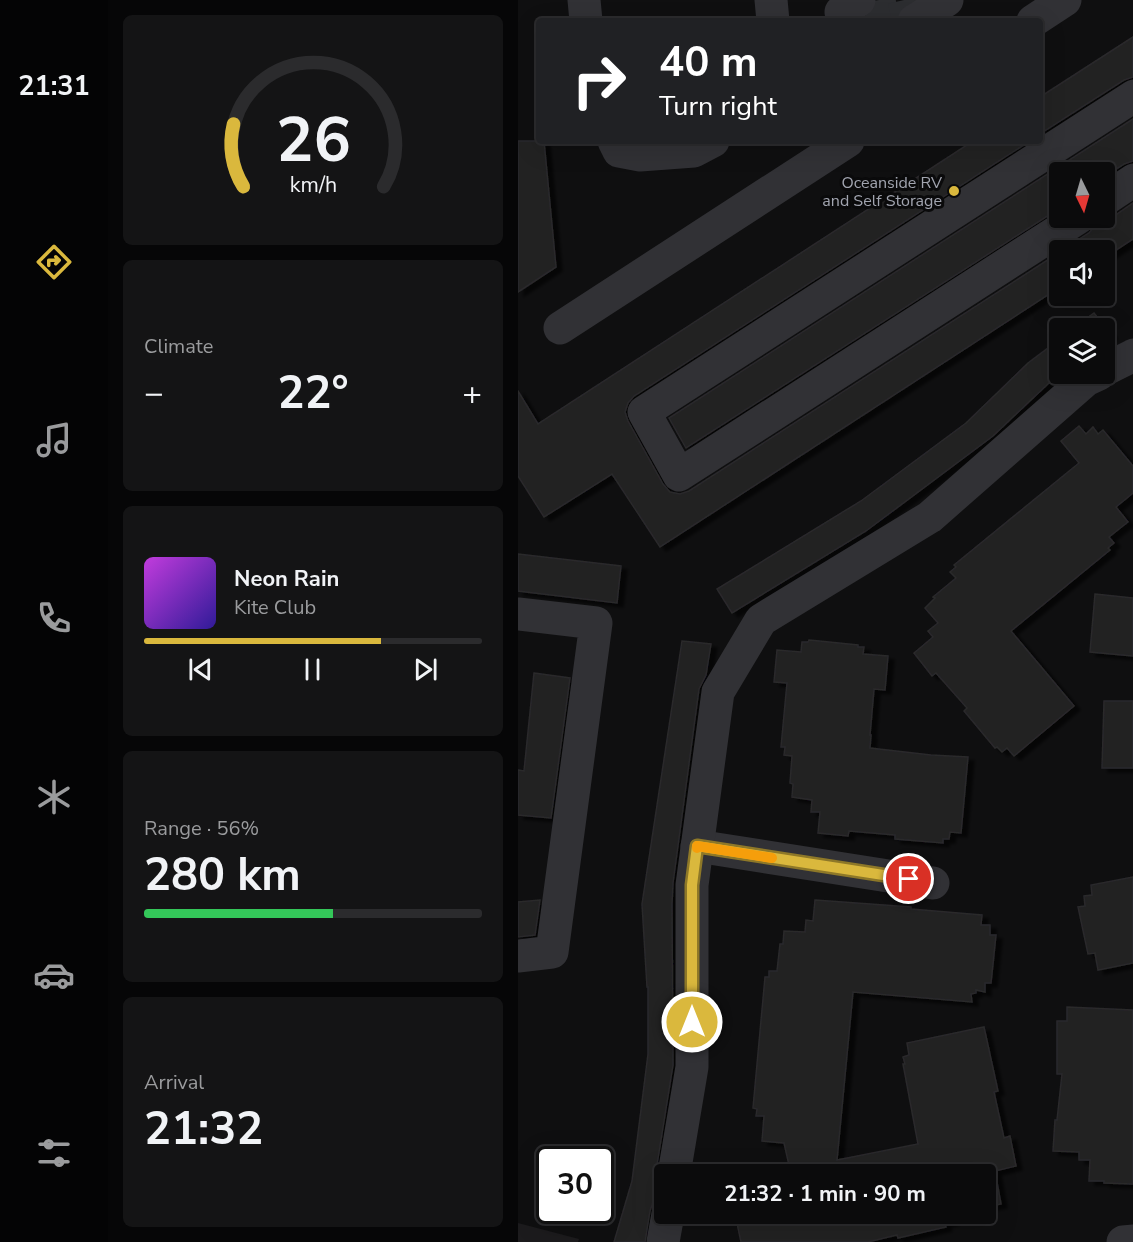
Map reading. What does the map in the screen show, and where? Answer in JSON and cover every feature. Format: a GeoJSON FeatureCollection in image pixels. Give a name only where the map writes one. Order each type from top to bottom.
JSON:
{"type":"FeatureCollection","features":[{"type":"Feature","properties":{"kind":"street"},"geometry":{"type":"LineString","coordinates":[[584,0],[586,18]]}},
{"type":"Feature","properties":{"kind":"street"},"geometry":{"type":"LineString","coordinates":[[771,0],[773,18]]}},
{"type":"Feature","properties":{"kind":"street"},"geometry":{"type":"LineString","coordinates":[[919,18],[947,0]]}},
{"type":"Feature","properties":{"kind":"street"},"geometry":{"type":"LineString","coordinates":[[1038,18],[1065,0]]}},
{"type":"Feature","properties":{"kind":"street"},"geometry":{"type":"LineString","coordinates":[[1062,228],[678,475],[644,412],[1133,96]]}},
{"type":"Feature","properties":{"kind":"street"},"geometry":{"type":"LineString","coordinates":[[616,144],[619,151],[640,155],[694,151],[707,144]]}},
{"type":"Feature","properties":{"kind":"street"},"geometry":{"type":"LineString","coordinates":[[560,328],[843,144]]}},
{"type":"Feature","properties":{"kind":"street"},"geometry":{"type":"LineString","coordinates":[[1115,192],[1133,180]]}},
{"type":"Feature","properties":{"kind":"street"},"geometry":{"type":"LineString","coordinates":[[1115,364],[1133,355]]}},
{"type":"Feature","properties":{"kind":"street"},"geometry":{"type":"LineString","coordinates":[[676,1164],[692,1067],[692,885],[718,692],[761,620],[930,517],[1081,384]]}},
{"type":"Feature","properties":{"kind":"street"},"geometry":{"type":"LineString","coordinates":[[518,614],[596,623],[552,952],[518,956]]}},
{"type":"Feature","properties":{"kind":"street"},"geometry":{"type":"LineString","coordinates":[[697,846],[933,883]]}},
{"type":"Feature","properties":{"kind":"street"},"geometry":{"type":"LineString","coordinates":[[663,1242],[666,1224]]}},
{"type":"Feature","properties":{"kind":"street"},"geometry":{"type":"LineString","coordinates":[[1123,1242],[1133,1241]]}},
{"type":"Feature","properties":{"kind":"shaded area"},"geometry":{"type":"Polygon","coordinates":[[[518,1223],[579,1239],[578,1242],[518,1242],[518,1223]]]}},
{"type":"Feature","properties":{"kind":"building"},"geometry":{"type":"Polygon","coordinates":[[[1133,37],[1133,77],[1124,80],[1043,132],[1043,95],[1133,37]]]}},
{"type":"Feature","properties":{"kind":"building"},"geometry":{"type":"Polygon","coordinates":[[[1133,119],[1133,161],[1115,170],[1115,162],[1066,162],[1133,119]]]}},
{"type":"Feature","properties":{"kind":"building"},"geometry":{"type":"Polygon","coordinates":[[[518,141],[536,141],[536,144],[544,144],[556,267],[518,292],[518,141]]]}},
{"type":"Feature","properties":{"kind":"building"},"geometry":{"type":"Polygon","coordinates":[[[968,144],[1025,144],[634,396],[625,412],[628,421],[663,484],[670,492],[680,494],[689,491],[1049,259],[1049,294],[660,547],[612,474],[544,517],[518,476],[518,391],[538,424],[968,144]]]}},
{"type":"Feature","properties":{"kind":"building"},"geometry":{"type":"Polygon","coordinates":[[[1049,173],[1049,215],[686,448],[669,418],[1049,173]]]}},
{"type":"Feature","properties":{"kind":"building"},"geometry":{"type":"Polygon","coordinates":[[[1133,203],[1133,239],[1115,251],[1115,240],[1078,240],[1093,228],[1115,228],[1115,215],[1133,203]]]}},
{"type":"Feature","properties":{"kind":"building"},"geometry":{"type":"Polygon","coordinates":[[[1094,313],[1098,318],[1087,318],[1094,313]]]}},
{"type":"Feature","properties":{"kind":"building"},"geometry":{"type":"Polygon","coordinates":[[[1049,347],[1049,383],[993,436],[866,531],[732,613],[717,589],[861,501],[966,423],[1028,363],[1049,347]]]}},
{"type":"Feature","properties":{"kind":"building"},"geometry":{"type":"Polygon","coordinates":[[[1079,426],[1086,434],[1093,427],[1098,434],[1103,430],[1133,466],[1133,493],[1116,507],[1128,522],[1109,537],[1114,543],[1108,548],[1110,550],[1011,631],[1074,706],[1014,756],[1007,748],[1002,752],[997,747],[995,748],[964,711],[967,708],[936,673],[932,676],[914,653],[933,637],[928,631],[938,623],[925,608],[935,598],[933,597],[956,578],[950,572],[956,567],[954,565],[1079,463],[1061,441],[1079,426]]]}},
{"type":"Feature","properties":{"kind":"building"},"geometry":{"type":"Polygon","coordinates":[[[518,554],[621,566],[617,603],[518,591],[518,554]]]}},
{"type":"Feature","properties":{"kind":"building"},"geometry":{"type":"Polygon","coordinates":[[[1095,594],[1133,598],[1133,656],[1090,652],[1095,594]]]}},
{"type":"Feature","properties":{"kind":"building"},"geometry":{"type":"Polygon","coordinates":[[[809,640],[858,645],[858,647],[864,647],[863,654],[888,656],[885,690],[874,689],[870,748],[968,757],[961,833],[950,832],[949,839],[943,839],[943,843],[895,839],[895,835],[849,831],[848,836],[818,833],[820,812],[811,812],[812,800],[792,797],[793,784],[790,783],[792,756],[784,755],[785,747],[781,747],[787,683],[774,682],[777,650],[801,652],[802,642],[809,640]]]}},
{"type":"Feature","properties":{"kind":"building"},"geometry":{"type":"Polygon","coordinates":[[[682,641],[711,644],[706,675],[699,689],[673,883],[673,1065],[657,1164],[654,1164],[654,1202],[650,1211],[645,1242],[614,1242],[632,1181],[648,1054],[648,987],[642,904],[682,641]]]}},
{"type":"Feature","properties":{"kind":"building"},"geometry":{"type":"Polygon","coordinates":[[[534,673],[570,678],[551,818],[518,815],[518,770],[524,771],[534,673]]]}},
{"type":"Feature","properties":{"kind":"building"},"geometry":{"type":"Polygon","coordinates":[[[1104,701],[1133,701],[1133,768],[1102,768],[1104,701]]]}},
{"type":"Feature","properties":{"kind":"building"},"geometry":{"type":"Polygon","coordinates":[[[1133,877],[1133,963],[1098,970],[1095,953],[1088,954],[1078,907],[1085,906],[1084,896],[1092,895],[1091,885],[1133,877]]]}},
{"type":"Feature","properties":{"kind":"building"},"geometry":{"type":"Polygon","coordinates":[[[540,900],[535,935],[518,937],[518,902],[540,900]]]}},
{"type":"Feature","properties":{"kind":"building"},"geometry":{"type":"Polygon","coordinates":[[[815,900],[911,907],[911,909],[982,915],[981,925],[990,925],[990,935],[996,935],[991,983],[985,983],[985,992],[976,990],[976,993],[971,994],[972,1002],[853,992],[837,1160],[918,1144],[903,1064],[905,1064],[903,1057],[909,1055],[907,1043],[984,1027],[998,1091],[994,1092],[1004,1138],[1010,1136],[1016,1166],[996,1171],[996,1164],[789,1164],[784,1143],[762,1141],[764,1116],[756,1116],[757,1109],[753,1108],[765,977],[769,977],[769,971],[777,971],[784,931],[805,932],[806,920],[813,921],[815,900]]]}},
{"type":"Feature","properties":{"kind":"building"},"geometry":{"type":"Polygon","coordinates":[[[1067,1007],[1133,1010],[1133,1184],[1089,1181],[1090,1160],[1079,1160],[1079,1152],[1053,1151],[1062,1074],[1057,1074],[1057,1021],[1067,1021],[1067,1007]]]}},
{"type":"Feature","properties":{"kind":"building"},"geometry":{"type":"Polygon","coordinates":[[[996,1176],[1001,1204],[996,1205],[996,1176]]]}},
{"type":"Feature","properties":{"kind":"building"},"geometry":{"type":"Polygon","coordinates":[[[737,1224],[944,1224],[946,1227],[868,1242],[741,1242],[737,1224]]]}},
{"type":"Feature","properties":{"kind":"tunnel"},"geometry":{"type":"LineString","coordinates":[[879,0],[882,18]]}},
{"type":"Feature","properties":{"kind":"tunnel"},"geometry":{"type":"LineString","coordinates":[[904,0],[908,18]]}},
{"type":"Feature","properties":{"kind":"slow traffic"},"geometry":{"type":"LineString","coordinates":[[697,848],[697,846],[772,858]]}},
{"type":"Feature","properties":{"kind":"place","name":"Oceanside RV and Self Storage"},"geometry":{"type":"Point","coordinates":[954,191]}},
{"type":"Feature","properties":{"kind":"route"},"geometry":{"type":"LineString","coordinates":[[692,1022],[692,885],[697,846],[909,879]]}}]}
